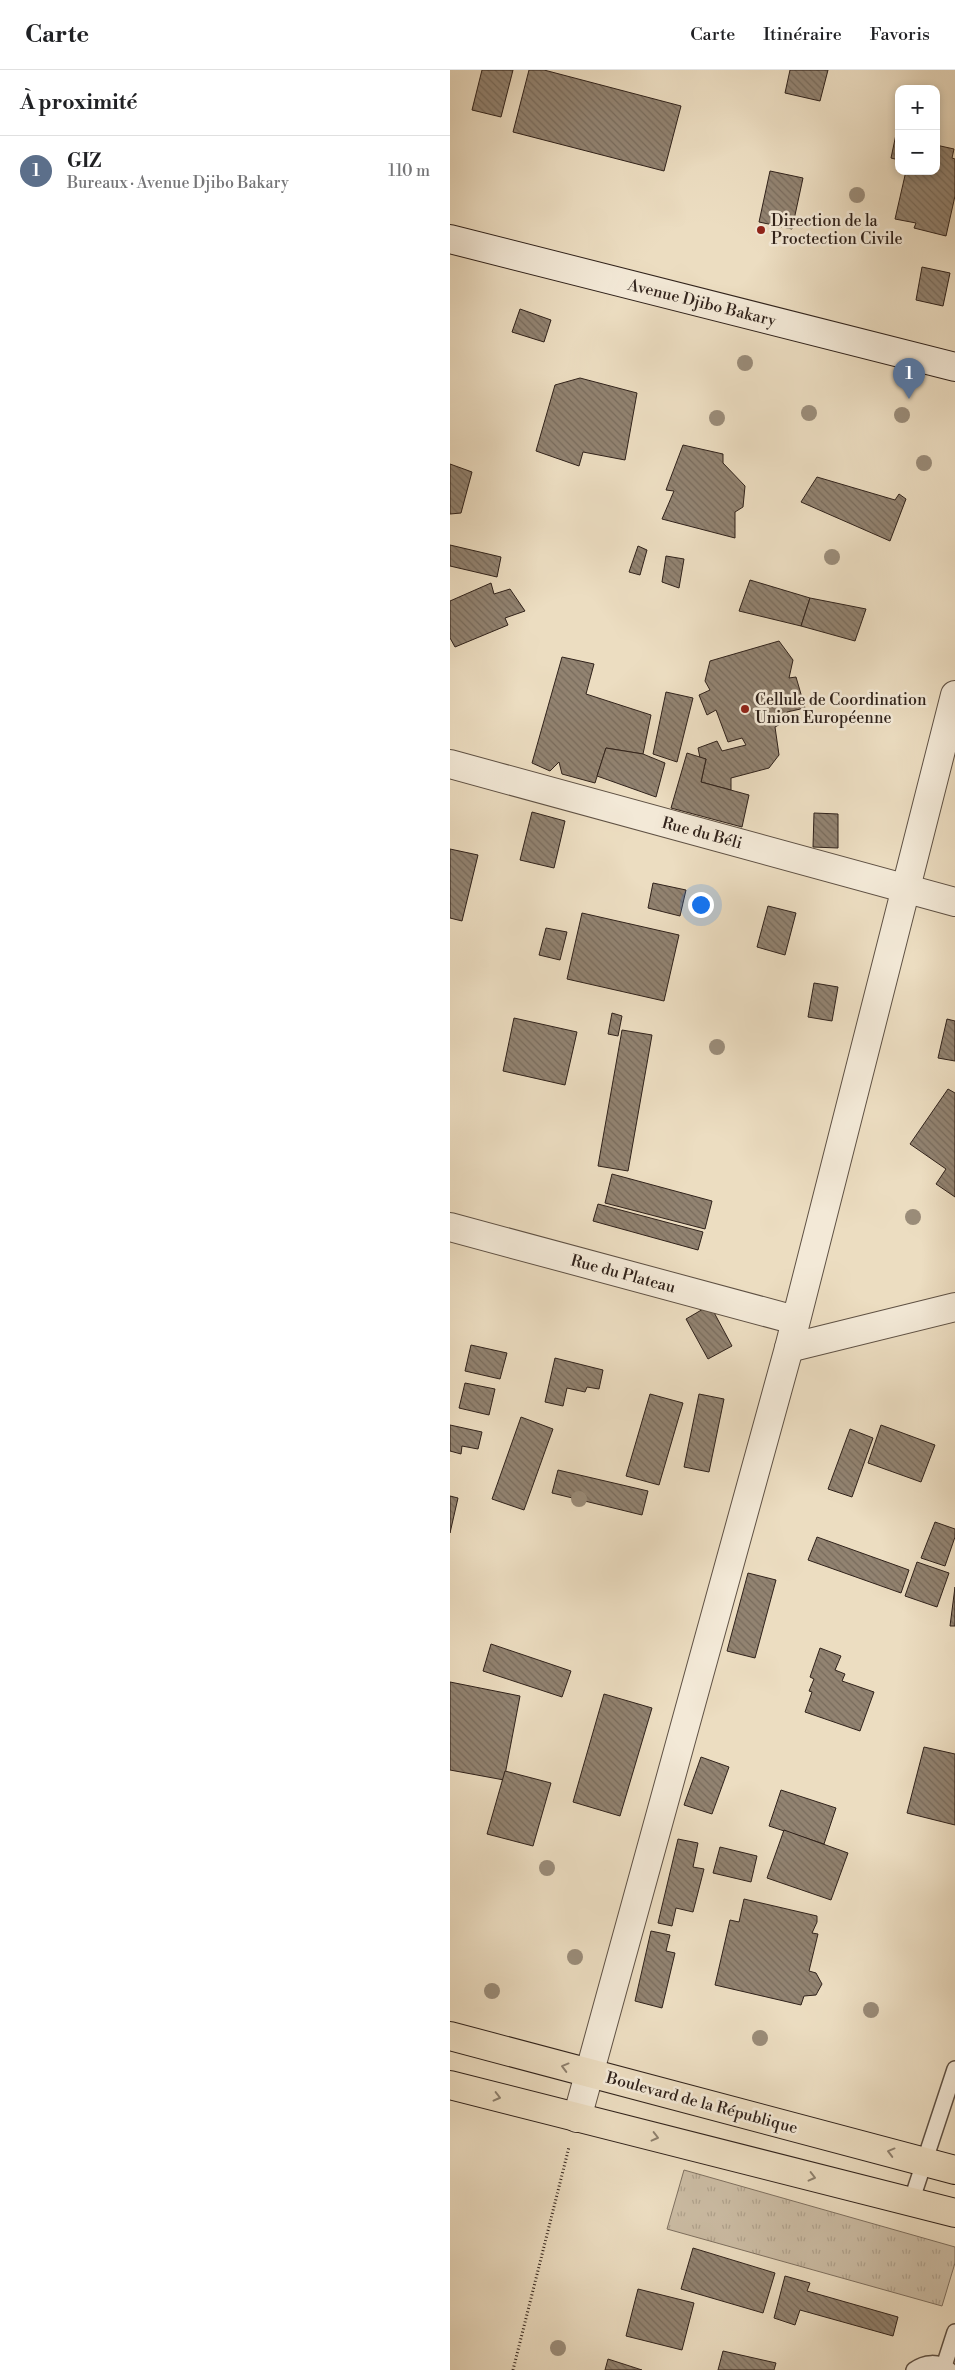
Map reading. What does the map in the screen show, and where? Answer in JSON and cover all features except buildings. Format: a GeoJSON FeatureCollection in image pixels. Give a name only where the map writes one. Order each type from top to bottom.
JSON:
{"type":"FeatureCollection","features":[{"type":"Feature","properties":{"kind":"main road","name":"Boulevard de la République"},"geometry":{"type":"LineString","coordinates":[[450,2036],[955,2170]]}},
{"type":"Feature","properties":{"kind":"main road"},"geometry":{"type":"LineString","coordinates":[[450,2086],[955,2213]]}},
{"type":"Feature","properties":{"kind":"street","name":"Avenue Djibo Bakary"},"geometry":{"type":"LineString","coordinates":[[450,239],[955,367]]}},
{"type":"Feature","properties":{"kind":"street"},"geometry":{"type":"LineString","coordinates":[[577,2118],[789,1348],[955,695]]}},
{"type":"Feature","properties":{"kind":"street","name":"Rue du Béli"},"geometry":{"type":"LineString","coordinates":[[450,764],[955,902]]}},
{"type":"Feature","properties":{"kind":"street","name":"Rue du Plateau"},"geometry":{"type":"LineString","coordinates":[[450,1227],[795,1320]]}},
{"type":"Feature","properties":{"kind":"street"},"geometry":{"type":"LineString","coordinates":[[789,1348],[955,1307]]}},
{"type":"Feature","properties":{"kind":"lane"},"geometry":{"type":"LineString","coordinates":[[912,2202],[955,2069]]}},
{"type":"Feature","properties":{"kind":"lane"},"geometry":{"type":"LineString","coordinates":[[914,2370],[923,2364],[931,2363],[947,2368],[955,2332]]}},
{"type":"Feature","properties":{"kind":"path"},"geometry":{"type":"LineString","coordinates":[[513,2370],[577,2118]]}},
{"type":"Feature","properties":{"kind":"green space"},"geometry":{"type":"Polygon","coordinates":[[[684,2170],[955,2247],[955,2263],[942,2306],[667,2229],[684,2170]]]}},
{"type":"Feature","properties":{"kind":"place","name":"Direction de la Proctection Civile"},"geometry":{"type":"Point","coordinates":[761,230]}},
{"type":"Feature","properties":{"kind":"place","name":"GIZ"},"geometry":{"type":"Point","coordinates":[909,399]}},
{"type":"Feature","properties":{"kind":"place","name":"Cellule de Coordination Union Européenne"},"geometry":{"type":"Point","coordinates":[745,709]}}]}
